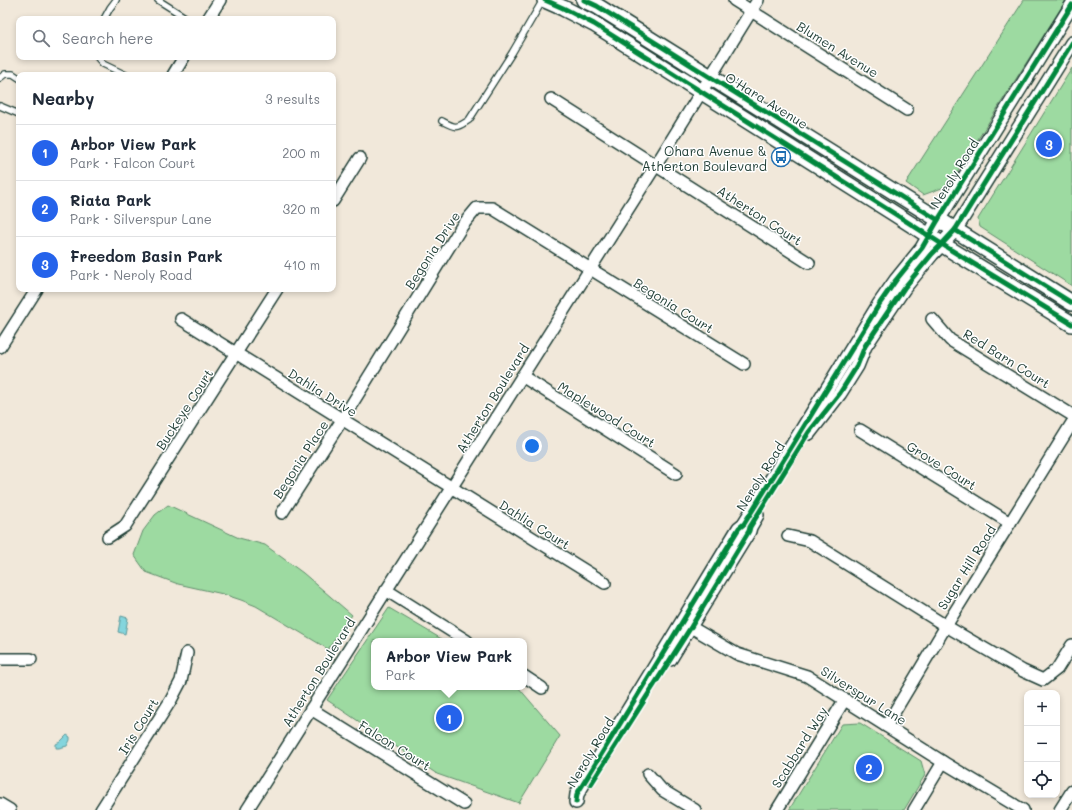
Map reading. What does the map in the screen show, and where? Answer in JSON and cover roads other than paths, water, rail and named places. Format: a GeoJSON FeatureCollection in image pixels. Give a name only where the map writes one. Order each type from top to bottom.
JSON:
{"type":"FeatureCollection","features":[{"type":"Feature","properties":{"kind":"main road","name":"O'Hara Avenue"},"geometry":{"type":"LineString","coordinates":[[544,0],[594,24],[929,236],[1072,324]]}},
{"type":"Feature","properties":{"kind":"main road","name":"O'Hara Avenue"},"geometry":{"type":"LineString","coordinates":[[584,0],[597,6],[1072,303]]}},
{"type":"Feature","properties":{"kind":"street"},"geometry":{"type":"LineString","coordinates":[[210,16],[220,0]]}},
{"type":"Feature","properties":{"kind":"street","name":"Blumen Avenue"},"geometry":{"type":"LineString","coordinates":[[734,0],[907,110]]}},
{"type":"Feature","properties":{"kind":"street","name":"Atherton Boulevard"},"geometry":{"type":"LineString","coordinates":[[247,810],[711,78],[758,0]]}},
{"type":"Feature","properties":{"kind":"street","name":"Neroly Road"},"geometry":{"type":"LineString","coordinates":[[1072,5],[922,248],[896,280],[880,303],[744,524],[739,528],[686,624],[582,798],[576,802],[577,794],[670,642],[686,624],[749,531],[750,527],[809,432],[840,393],[857,366],[866,346],[885,315],[904,288],[932,254],[955,230],[1072,43]]}},
{"type":"Feature","properties":{"kind":"street"},"geometry":{"type":"LineString","coordinates":[[175,72],[182,60]]}},
{"type":"Feature","properties":{"kind":"street","name":"Atherton Court"},"geometry":{"type":"LineString","coordinates":[[551,99],[809,263]]}},
{"type":"Feature","properties":{"kind":"street"},"geometry":{"type":"LineString","coordinates":[[336,195],[360,158]]}},
{"type":"Feature","properties":{"kind":"street","name":"Begonia Drive"},"geometry":{"type":"LineString","coordinates":[[342,420],[462,226],[477,208],[492,208],[590,269]]}},
{"type":"Feature","properties":{"kind":"street","name":"Begonia Court"},"geometry":{"type":"LineString","coordinates":[[590,269],[744,364]]}},
{"type":"Feature","properties":{"kind":"street"},"geometry":{"type":"LineString","coordinates":[[0,347],[35,292]]}},
{"type":"Feature","properties":{"kind":"street","name":"Buckeye Court"},"geometry":{"type":"LineString","coordinates":[[108,537],[125,526],[275,292]]}},
{"type":"Feature","properties":{"kind":"street","name":"Dahlia Drive"},"geometry":{"type":"LineString","coordinates":[[181,319],[451,488]]}},
{"type":"Feature","properties":{"kind":"street","name":"Red Barn Court"},"geometry":{"type":"LineString","coordinates":[[932,319],[950,340],[1072,415]]}},
{"type":"Feature","properties":{"kind":"street","name":"Maplewood Court"},"geometry":{"type":"LineString","coordinates":[[522,376],[676,474]]}},
{"type":"Feature","properties":{"kind":"street","name":"Begonia Place"},"geometry":{"type":"LineString","coordinates":[[282,514],[342,420]]}},
{"type":"Feature","properties":{"kind":"street","name":"Sugar Hill Road"},"geometry":{"type":"LineString","coordinates":[[886,726],[1072,423]]}},
{"type":"Feature","properties":{"kind":"street","name":"Grove Court"},"geometry":{"type":"LineString","coordinates":[[860,430],[1010,523]]}},
{"type":"Feature","properties":{"kind":"street","name":"Dahlia Court"},"geometry":{"type":"LineString","coordinates":[[451,488],[605,583]]}},
{"type":"Feature","properties":{"kind":"street"},"geometry":{"type":"LineString","coordinates":[[788,536],[810,541],[946,626],[1023,671],[1043,680],[1057,669],[1072,646]]}},
{"type":"Feature","properties":{"kind":"street"},"geometry":{"type":"LineString","coordinates":[[386,590],[463,638]]}},
{"type":"Feature","properties":{"kind":"street","name":"Silverspur Lane"},"geometry":{"type":"LineString","coordinates":[[686,624],[737,654],[807,676],[943,762],[1023,810]]}},
{"type":"Feature","properties":{"kind":"street","name":"Iris Court"},"geometry":{"type":"LineString","coordinates":[[101,810],[171,700],[181,681],[187,653]]}},
{"type":"Feature","properties":{"kind":"street"},"geometry":{"type":"LineString","coordinates":[[0,659],[31,659]]}},
{"type":"Feature","properties":{"kind":"street"},"geometry":{"type":"LineString","coordinates":[[527,678],[542,688]]}},
{"type":"Feature","properties":{"kind":"street","name":"Scabbard Way"},"geometry":{"type":"LineString","coordinates":[[777,810],[844,699]]}},
{"type":"Feature","properties":{"kind":"street","name":"Falcon Court"},"geometry":{"type":"LineString","coordinates":[[311,709],[464,804]]}},
{"type":"Feature","properties":{"kind":"street"},"geometry":{"type":"LineString","coordinates":[[914,810],[943,762]]}},
{"type":"Feature","properties":{"kind":"street"},"geometry":{"type":"LineString","coordinates":[[648,774],[662,790],[695,810]]}},
{"type":"Feature","properties":{"kind":"street"},"geometry":{"type":"LineString","coordinates":[[1060,810],[1072,791]]}},
{"type":"Feature","properties":{"kind":"street"},"geometry":{"type":"LineString","coordinates":[[0,804],[10,810]]}},
{"type":"Feature","properties":{"kind":"lane"},"geometry":{"type":"LineString","coordinates":[[106,16],[116,0]]}},
{"type":"Feature","properties":{"kind":"lane"},"geometry":{"type":"LineString","coordinates":[[158,0],[183,16]]}},
{"type":"Feature","properties":{"kind":"lane"},"geometry":{"type":"LineString","coordinates":[[442,121],[454,127],[461,126],[469,120],[544,0]]}},
{"type":"Feature","properties":{"kind":"lane"},"geometry":{"type":"LineString","coordinates":[[100,60],[103,64],[120,72]]}},
{"type":"Feature","properties":{"kind":"lane"},"geometry":{"type":"LineString","coordinates":[[0,78],[5,74],[13,74],[16,76]]}},
{"type":"Feature","properties":{"kind":"lane"},"geometry":{"type":"LineString","coordinates":[[0,106],[16,113]]}},
{"type":"Feature","properties":{"kind":"water"},"geometry":{"type":"Polygon","coordinates":[[[121,616],[128,618],[125,634],[118,632],[121,616]]]}},
{"type":"Feature","properties":{"kind":"water"},"geometry":{"type":"Polygon","coordinates":[[[67,735],[70,737],[70,740],[67,746],[56,748],[56,744],[67,735]]]}},
{"type":"Feature","properties":{"kind":"place","name":"Freedom Basin Park"},"geometry":{"type":"Point","coordinates":[1049,144]}},
{"type":"Feature","properties":{"kind":"place","name":"Ohara Avenue & Atherton Boulevard"},"geometry":{"type":"Point","coordinates":[781,157]}},
{"type":"Feature","properties":{"kind":"place","name":"Arbor View Park"},"geometry":{"type":"Point","coordinates":[449,718]}},
{"type":"Feature","properties":{"kind":"place","name":"Riata Park"},"geometry":{"type":"Point","coordinates":[869,768]}}]}
